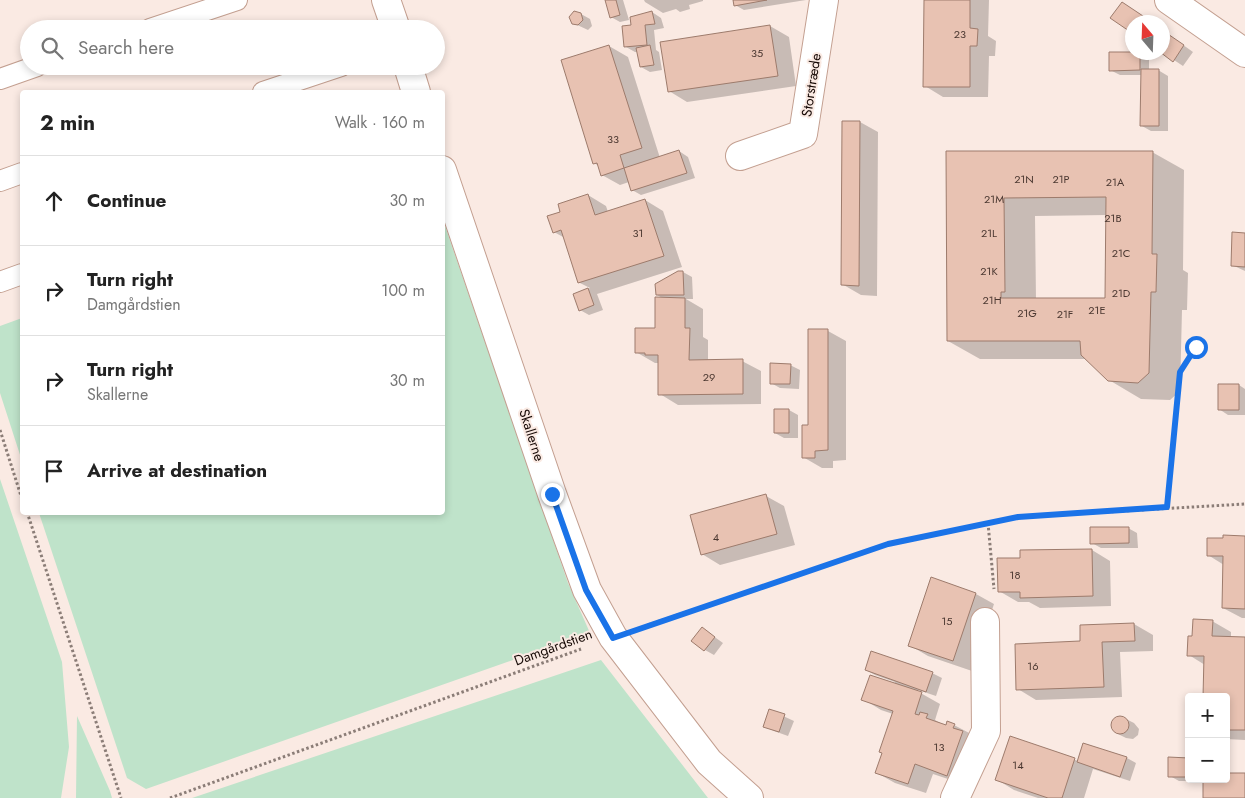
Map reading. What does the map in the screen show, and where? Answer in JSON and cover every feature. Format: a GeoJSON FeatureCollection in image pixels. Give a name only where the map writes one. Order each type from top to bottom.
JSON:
{"type":"FeatureCollection","features":[{"type":"Feature","properties":{"kind":"street"},"geometry":{"type":"LineString","coordinates":[[386,0],[393,20]]}},
{"type":"Feature","properties":{"kind":"street","name":"Storstræde"},"geometry":{"type":"LineString","coordinates":[[740,156],[803,134],[824,0]]}},
{"type":"Feature","properties":{"kind":"street"},"geometry":{"type":"LineString","coordinates":[[1169,0],[1245,53]]}},
{"type":"Feature","properties":{"kind":"street"},"geometry":{"type":"LineString","coordinates":[[411,75],[415,90]]}},
{"type":"Feature","properties":{"kind":"street","name":"Skallerne"},"geometry":{"type":"LineString","coordinates":[[445,179],[586,590],[613,638],[709,762],[749,798]]}},
{"type":"Feature","properties":{"kind":"street"},"geometry":{"type":"LineString","coordinates":[[955,798],[986,731],[985,622]]}},
{"type":"Feature","properties":{"kind":"lane"},"geometry":{"type":"LineString","coordinates":[[177,20],[237,0]]}},
{"type":"Feature","properties":{"kind":"lane"},"geometry":{"type":"LineString","coordinates":[[0,79],[20,72]]}},
{"type":"Feature","properties":{"kind":"lane"},"geometry":{"type":"LineString","coordinates":[[269,90],[314,75]]}},
{"type":"Feature","properties":{"kind":"lane"},"geometry":{"type":"LineString","coordinates":[[0,181],[20,175]]}},
{"type":"Feature","properties":{"kind":"lane"},"geometry":{"type":"LineString","coordinates":[[0,282],[20,275]]}},
{"type":"Feature","properties":{"kind":"path"},"geometry":{"type":"LineString","coordinates":[[1167,507],[1180,372],[1196,347]]}},
{"type":"Feature","properties":{"kind":"path"},"geometry":{"type":"LineString","coordinates":[[0,430],[20,493]]}},
{"type":"Feature","properties":{"kind":"path","name":"Damgårdstien"},"geometry":{"type":"LineString","coordinates":[[170,798],[613,638],[888,544],[1018,517],[1245,504]]}},
{"type":"Feature","properties":{"kind":"path"},"geometry":{"type":"LineString","coordinates":[[28,515],[121,798]]}},
{"type":"Feature","properties":{"kind":"path"},"geometry":{"type":"LineString","coordinates":[[985,622],[996,610],[988,523]]}},
{"type":"Feature","properties":{"kind":"green space"},"geometry":{"type":"Polygon","coordinates":[[[445,226],[568,583],[590,633],[146,789],[127,778],[40,515],[445,515],[445,226]]]}},
{"type":"Feature","properties":{"kind":"green space"},"geometry":{"type":"Polygon","coordinates":[[[20,319],[20,455],[0,393],[0,326],[20,319]]]}},
{"type":"Feature","properties":{"kind":"green space"},"geometry":{"type":"Polygon","coordinates":[[[0,479],[62,662],[69,747],[61,798],[0,798],[0,479]]]}},
{"type":"Feature","properties":{"kind":"green space"},"geometry":{"type":"Polygon","coordinates":[[[601,660],[708,798],[192,798],[601,660]]]}},
{"type":"Feature","properties":{"kind":"green space"},"geometry":{"type":"Polygon","coordinates":[[[77,716],[110,791],[112,798],[76,798],[77,716]]]}},
{"type":"Feature","properties":{"kind":"building"},"geometry":{"type":"Polygon","coordinates":[[[605,0],[616,0],[620,15],[610,18],[605,0]]]}},
{"type":"Feature","properties":{"kind":"building"},"geometry":{"type":"Polygon","coordinates":[[[733,0],[767,0],[734,6],[733,0]]]}},
{"type":"Feature","properties":{"kind":"building"},"geometry":{"type":"Polygon","coordinates":[[[924,0],[970,0],[970,28],[978,29],[977,46],[970,46],[970,87],[923,87],[924,0]]]}},
{"type":"Feature","properties":{"kind":"building"},"geometry":{"type":"Polygon","coordinates":[[[1122,2],[1142,15],[1125,15],[1125,28],[1110,18],[1122,2]]]}},
{"type":"Feature","properties":{"kind":"building"},"geometry":{"type":"Polygon","coordinates":[[[574,11],[581,13],[583,20],[578,25],[572,24],[569,17],[574,11]]]}},
{"type":"Feature","properties":{"kind":"building"},"geometry":{"type":"Polygon","coordinates":[[[652,11],[655,24],[645,25],[647,45],[624,47],[622,26],[631,25],[630,17],[652,11]]]}},
{"type":"Feature","properties":{"kind":"building"},"geometry":{"type":"Polygon","coordinates":[[[770,25],[778,76],[668,92],[660,42],[770,25]]]}},
{"type":"Feature","properties":{"kind":"building"},"geometry":{"type":"Polygon","coordinates":[[[1170,35],[1184,45],[1173,62],[1170,60],[1170,35]]]}},
{"type":"Feature","properties":{"kind":"building"},"geometry":{"type":"Polygon","coordinates":[[[609,45],[642,148],[620,155],[624,168],[601,176],[597,163],[593,164],[561,60],[609,45]]]}},
{"type":"Feature","properties":{"kind":"building"},"geometry":{"type":"Polygon","coordinates":[[[650,45],[654,65],[640,67],[636,48],[650,45]]]}},
{"type":"Feature","properties":{"kind":"building"},"geometry":{"type":"Polygon","coordinates":[[[1109,52],[1125,52],[1125,60],[1140,60],[1140,70],[1109,71],[1109,52]]]}},
{"type":"Feature","properties":{"kind":"building"},"geometry":{"type":"Polygon","coordinates":[[[1141,69],[1159,69],[1159,126],[1140,126],[1141,69]]]}},
{"type":"Feature","properties":{"kind":"building"},"geometry":{"type":"Polygon","coordinates":[[[842,121],[860,121],[859,286],[841,285],[842,121]]]}},
{"type":"Feature","properties":{"kind":"building"},"geometry":{"type":"Polygon","coordinates":[[[679,150],[687,173],[631,191],[624,168],[679,150]]]}},
{"type":"Feature","properties":{"kind":"building"},"geometry":{"type":"Polygon","coordinates":[[[946,151],[1153,151],[1152,254],[1157,254],[1156,292],[1151,292],[1149,373],[1138,383],[1108,381],[1081,355],[1080,341],[947,341],[946,151]],[[1106,197],[1004,198],[1005,292],[1001,292],[1001,298],[1105,298],[1106,197]]]}},
{"type":"Feature","properties":{"kind":"building"},"geometry":{"type":"Polygon","coordinates":[[[588,194],[595,215],[645,199],[664,256],[578,283],[561,230],[553,233],[547,216],[560,212],[558,204],[588,194]]]}},
{"type":"Feature","properties":{"kind":"building"},"geometry":{"type":"Polygon","coordinates":[[[1232,232],[1245,233],[1245,267],[1231,266],[1232,232]]]}},
{"type":"Feature","properties":{"kind":"building"},"geometry":{"type":"Polygon","coordinates":[[[678,271],[683,271],[684,295],[656,295],[655,284],[678,271]]]}},
{"type":"Feature","properties":{"kind":"building"},"geometry":{"type":"Polygon","coordinates":[[[588,288],[594,305],[579,311],[573,294],[588,288]]]}},
{"type":"Feature","properties":{"kind":"building"},"geometry":{"type":"Polygon","coordinates":[[[655,297],[685,298],[685,328],[690,328],[689,360],[743,359],[743,394],[658,395],[658,355],[635,353],[635,328],[655,328],[655,297]]]}},
{"type":"Feature","properties":{"kind":"building"},"geometry":{"type":"Polygon","coordinates":[[[808,329],[828,329],[828,450],[815,451],[815,458],[802,458],[802,425],[808,425],[808,329]]]}},
{"type":"Feature","properties":{"kind":"building"},"geometry":{"type":"Polygon","coordinates":[[[770,363],[791,364],[790,384],[770,384],[770,363]]]}},
{"type":"Feature","properties":{"kind":"building"},"geometry":{"type":"Polygon","coordinates":[[[1218,384],[1239,384],[1239,410],[1218,410],[1218,384]]]}},
{"type":"Feature","properties":{"kind":"building"},"geometry":{"type":"Polygon","coordinates":[[[774,409],[789,409],[789,433],[774,433],[774,409]]]}},
{"type":"Feature","properties":{"kind":"building"},"geometry":{"type":"Polygon","coordinates":[[[766,494],[777,534],[701,555],[690,515],[766,494]]]}},
{"type":"Feature","properties":{"kind":"building"},"geometry":{"type":"Polygon","coordinates":[[[1090,527],[1129,527],[1129,543],[1090,544],[1090,527]]]}},
{"type":"Feature","properties":{"kind":"building"},"geometry":{"type":"Polygon","coordinates":[[[1223,535],[1245,536],[1245,609],[1222,608],[1223,556],[1207,556],[1207,538],[1223,538],[1223,535]]]}},
{"type":"Feature","properties":{"kind":"building"},"geometry":{"type":"Polygon","coordinates":[[[1092,549],[1093,596],[1020,598],[1020,592],[998,592],[997,558],[1020,558],[1020,550],[1092,549]]]}},
{"type":"Feature","properties":{"kind":"building"},"geometry":{"type":"Polygon","coordinates":[[[931,577],[976,593],[953,661],[908,646],[931,577]]]}},
{"type":"Feature","properties":{"kind":"building"},"geometry":{"type":"Polygon","coordinates":[[[1193,619],[1213,620],[1212,636],[1245,637],[1245,730],[1230,730],[1230,693],[1203,693],[1204,656],[1187,656],[1188,636],[1192,636],[1193,619]]]}},
{"type":"Feature","properties":{"kind":"building"},"geometry":{"type":"Polygon","coordinates":[[[1134,623],[1135,641],[1102,642],[1104,687],[1016,690],[1015,644],[1080,641],[1080,625],[1134,623]]]}},
{"type":"Feature","properties":{"kind":"building"},"geometry":{"type":"Polygon","coordinates":[[[702,627],[715,637],[704,651],[691,641],[702,627]]]}},
{"type":"Feature","properties":{"kind":"building"},"geometry":{"type":"Polygon","coordinates":[[[871,651],[933,672],[926,692],[865,670],[871,651]]]}},
{"type":"Feature","properties":{"kind":"building"},"geometry":{"type":"Polygon","coordinates":[[[870,675],[922,692],[915,714],[919,715],[920,712],[928,714],[926,718],[946,725],[947,721],[955,724],[953,728],[963,731],[947,776],[915,764],[908,784],[875,773],[882,753],[879,752],[893,711],[861,700],[870,675]]]}},
{"type":"Feature","properties":{"kind":"building"},"geometry":{"type":"Polygon","coordinates":[[[769,709],[785,714],[779,732],[763,727],[769,709]]]}},
{"type":"Feature","properties":{"kind":"building"},"geometry":{"type":"Polygon","coordinates":[[[1120,716],[1127,718],[1129,725],[1127,732],[1120,734],[1113,732],[1111,725],[1113,718],[1120,716]]]}},
{"type":"Feature","properties":{"kind":"building"},"geometry":{"type":"Polygon","coordinates":[[[1010,736],[1075,758],[1062,798],[1048,798],[995,780],[1010,736]]]}},
{"type":"Feature","properties":{"kind":"building"},"geometry":{"type":"Polygon","coordinates":[[[1083,743],[1127,757],[1120,777],[1077,762],[1083,743]]]}},
{"type":"Feature","properties":{"kind":"building"},"geometry":{"type":"Polygon","coordinates":[[[1168,757],[1185,758],[1185,777],[1168,777],[1168,757]]]}},
{"type":"Feature","properties":{"kind":"building"},"geometry":{"type":"Polygon","coordinates":[[[1230,773],[1245,773],[1245,798],[1203,798],[1203,783],[1230,783],[1230,773]]]}},
{"type":"Feature","properties":{"kind":"route"},"geometry":{"type":"LineString","coordinates":[[552,494],[586,590],[613,638],[888,544],[1018,517],[1167,507],[1180,372],[1196,347]]}}]}
